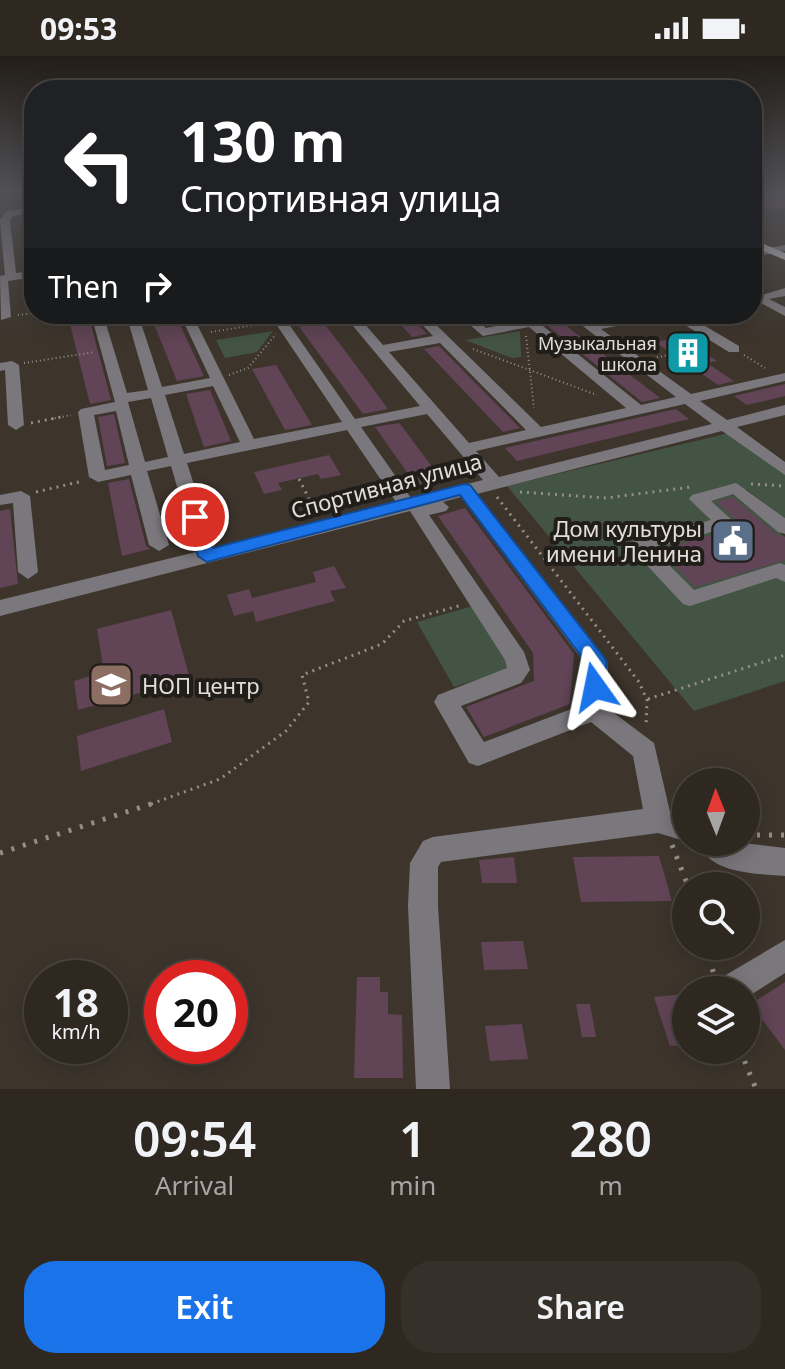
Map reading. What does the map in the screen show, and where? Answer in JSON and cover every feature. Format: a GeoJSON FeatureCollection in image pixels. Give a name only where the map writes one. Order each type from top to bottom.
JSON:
{"type":"FeatureCollection","features":[{"type":"Feature","properties":{"kind":"main road"},"geometry":{"type":"LineString","coordinates":[[762,246],[785,257]]}},
{"type":"Feature","properties":{"kind":"street"},"geometry":{"type":"LineString","coordinates":[[5,240],[5,317]]}},
{"type":"Feature","properties":{"kind":"street"},"geometry":{"type":"LineString","coordinates":[[762,252],[785,248]]}},
{"type":"Feature","properties":{"kind":"street"},"geometry":{"type":"LineString","coordinates":[[4,278],[24,275]]}},
{"type":"Feature","properties":{"kind":"street"},"geometry":{"type":"LineString","coordinates":[[762,297],[785,292]]}},
{"type":"Feature","properties":{"kind":"street"},"geometry":{"type":"LineString","coordinates":[[762,300],[785,312]]}},
{"type":"Feature","properties":{"kind":"street"},"geometry":{"type":"LineString","coordinates":[[105,324],[156,393],[207,556]]}},
{"type":"Feature","properties":{"kind":"street"},"geometry":{"type":"LineString","coordinates":[[130,324],[124,347],[121,399],[218,380]]}},
{"type":"Feature","properties":{"kind":"street"},"geometry":{"type":"LineString","coordinates":[[190,324],[249,445]]}},
{"type":"Feature","properties":{"kind":"street"},"geometry":{"type":"LineString","coordinates":[[283,324],[407,505]]}},
{"type":"Feature","properties":{"kind":"street"},"geometry":{"type":"LineString","coordinates":[[358,324],[499,486]]}},
{"type":"Feature","properties":{"kind":"street"},"geometry":{"type":"LineString","coordinates":[[428,324],[537,432]]}},
{"type":"Feature","properties":{"kind":"street"},"geometry":{"type":"LineString","coordinates":[[474,324],[483,332],[514,324]]}},
{"type":"Feature","properties":{"kind":"street"},"geometry":{"type":"LineString","coordinates":[[530,324],[638,410]]}},
{"type":"Feature","properties":{"kind":"street"},"geometry":{"type":"LineString","coordinates":[[586,324],[785,470]]}},
{"type":"Feature","properties":{"kind":"street"},"geometry":{"type":"LineString","coordinates":[[590,327],[598,324]]}},
{"type":"Feature","properties":{"kind":"street"},"geometry":{"type":"LineString","coordinates":[[693,324],[734,349]]}},
{"type":"Feature","properties":{"kind":"street"},"geometry":{"type":"LineString","coordinates":[[380,350],[443,338]]}},
{"type":"Feature","properties":{"kind":"street"},"geometry":{"type":"LineString","coordinates":[[6,366],[16,425]]}},
{"type":"Feature","properties":{"kind":"street"},"geometry":{"type":"LineString","coordinates":[[465,449],[782,377]]}},
{"type":"Feature","properties":{"kind":"street"},"geometry":{"type":"LineString","coordinates":[[159,545],[138,468],[122,405],[86,412],[98,477],[138,468],[249,445],[431,408]]}},
{"type":"Feature","properties":{"kind":"street","name":"Спортивная улица"},"geometry":{"type":"LineString","coordinates":[[0,608],[407,505],[468,494],[785,410]]}},
{"type":"Feature","properties":{"kind":"street"},"geometry":{"type":"LineString","coordinates":[[785,528],[736,488],[698,499],[725,522],[639,546],[690,599],[780,570],[785,575]]}},
{"type":"Feature","properties":{"kind":"street"},"geometry":{"type":"LineString","coordinates":[[468,494],[597,663],[594,711],[478,755],[446,702],[513,677],[519,670],[516,658],[418,512],[468,494]]}},
{"type":"Feature","properties":{"kind":"street"},"geometry":{"type":"LineString","coordinates":[[0,500],[21,496],[28,572]]}},
{"type":"Feature","properties":{"kind":"street"},"geometry":{"type":"LineString","coordinates":[[594,711],[645,751],[658,820]]}},
{"type":"Feature","properties":{"kind":"street"},"geometry":{"type":"LineString","coordinates":[[433,1089],[423,906],[424,863],[433,850],[444,846],[658,820],[672,825]]}},
{"type":"Feature","properties":{"kind":"street"},"geometry":{"type":"LineString","coordinates":[[732,856],[785,862]]}},
{"type":"Feature","properties":{"kind":"street"},"geometry":{"type":"LineString","coordinates":[[752,976],[785,955]]}},
{"type":"Feature","properties":{"kind":"path"},"geometry":{"type":"LineString","coordinates":[[195,334],[274,324]]}},
{"type":"Feature","properties":{"kind":"path"},"geometry":{"type":"LineString","coordinates":[[218,380],[248,368],[281,324]]}},
{"type":"Feature","properties":{"kind":"path"},"geometry":{"type":"LineString","coordinates":[[526,324],[537,432]]}},
{"type":"Feature","properties":{"kind":"path"},"geometry":{"type":"LineString","coordinates":[[443,338],[597,395]]}},
{"type":"Feature","properties":{"kind":"path"},"geometry":{"type":"LineString","coordinates":[[6,366],[124,347]]}},
{"type":"Feature","properties":{"kind":"path"},"geometry":{"type":"LineString","coordinates":[[734,349],[782,377]]}},
{"type":"Feature","properties":{"kind":"path"},"geometry":{"type":"LineString","coordinates":[[646,360],[673,354]]}},
{"type":"Feature","properties":{"kind":"path"},"geometry":{"type":"LineString","coordinates":[[16,425],[86,412]]}},
{"type":"Feature","properties":{"kind":"path"},"geometry":{"type":"LineString","coordinates":[[21,496],[98,477]]}},
{"type":"Feature","properties":{"kind":"path"},"geometry":{"type":"LineString","coordinates":[[299,479],[319,518]]}},
{"type":"Feature","properties":{"kind":"path"},"geometry":{"type":"LineString","coordinates":[[751,484],[785,486]]}},
{"type":"Feature","properties":{"kind":"path"},"geometry":{"type":"LineString","coordinates":[[499,486],[493,492],[593,618],[639,682],[647,700],[645,751]]}},
{"type":"Feature","properties":{"kind":"path"},"geometry":{"type":"LineString","coordinates":[[514,492],[540,497],[605,499],[695,486]]}},
{"type":"Feature","properties":{"kind":"path"},"geometry":{"type":"LineString","coordinates":[[0,853],[109,820],[220,779],[286,731],[309,702],[302,675],[382,644],[404,621],[478,600]]}},
{"type":"Feature","properties":{"kind":"path"},"geometry":{"type":"LineString","coordinates":[[647,700],[785,655]]}},
{"type":"Feature","properties":{"kind":"path"},"geometry":{"type":"LineString","coordinates":[[658,820],[684,872]]}},
{"type":"Feature","properties":{"kind":"path"},"geometry":{"type":"LineString","coordinates":[[760,835],[785,835]]}},
{"type":"Feature","properties":{"kind":"path"},"geometry":{"type":"LineString","coordinates":[[746,1064],[756,1089]]}},
{"type":"Feature","properties":{"kind":"green space"},"geometry":{"type":"Polygon","coordinates":[[[273,331],[257,352],[225,358],[216,340],[273,331]]]}},
{"type":"Feature","properties":{"kind":"green space"},"geometry":{"type":"Polygon","coordinates":[[[520,331],[521,357],[512,358],[465,340],[520,331]]]}},
{"type":"Feature","properties":{"kind":"green space"},"geometry":{"type":"Polygon","coordinates":[[[729,433],[785,474],[785,518],[747,490],[733,494],[785,537],[785,681],[694,711],[507,486],[729,433]]]}},
{"type":"Feature","properties":{"kind":"green space"},"geometry":{"type":"Polygon","coordinates":[[[473,606],[514,668],[454,687],[417,622],[473,606]]]}},
{"type":"Feature","properties":{"kind":"building"},"geometry":{"type":"Polygon","coordinates":[[[70,324],[91,324],[111,400],[90,404],[70,324]]]}},
{"type":"Feature","properties":{"kind":"building"},"geometry":{"type":"Polygon","coordinates":[[[154,324],[180,324],[204,376],[177,381],[154,324]]]}},
{"type":"Feature","properties":{"kind":"building"},"geometry":{"type":"Polygon","coordinates":[[[297,324],[324,324],[388,409],[363,414],[297,324]]]}},
{"type":"Feature","properties":{"kind":"building"},"geometry":{"type":"Polygon","coordinates":[[[400,324],[418,324],[427,334],[412,337],[400,324]]]}},
{"type":"Feature","properties":{"kind":"building"},"geometry":{"type":"Polygon","coordinates":[[[545,324],[564,324],[660,398],[642,402],[545,324]]]}},
{"type":"Feature","properties":{"kind":"building","name":"Музыкальная школа"},"geometry":{"type":"Polygon","coordinates":[[[680,337],[717,361],[707,363],[734,381],[718,385],[655,342],[680,337]]]}},
{"type":"Feature","properties":{"kind":"building"},"geometry":{"type":"Polygon","coordinates":[[[439,346],[520,428],[503,432],[424,349],[439,346]]]}},
{"type":"Feature","properties":{"kind":"building"},"geometry":{"type":"Polygon","coordinates":[[[276,365],[312,425],[285,430],[252,369],[276,365]]]}},
{"type":"Feature","properties":{"kind":"building"},"geometry":{"type":"Polygon","coordinates":[[[785,384],[785,396],[747,405],[734,396],[785,384]]]}},
{"type":"Feature","properties":{"kind":"building"},"geometry":{"type":"Polygon","coordinates":[[[210,390],[231,441],[204,447],[186,394],[210,390]]]}},
{"type":"Feature","properties":{"kind":"building"},"geometry":{"type":"Polygon","coordinates":[[[676,409],[689,419],[517,461],[505,448],[676,409]]]}},
{"type":"Feature","properties":{"kind":"building"},"geometry":{"type":"Polygon","coordinates":[[[114,414],[125,463],[107,466],[98,417],[114,414]]]}},
{"type":"Feature","properties":{"kind":"building"},"geometry":{"type":"Polygon","coordinates":[[[399,423],[441,479],[416,485],[375,427],[399,423]]]}},
{"type":"Feature","properties":{"kind":"building"},"geometry":{"type":"Polygon","coordinates":[[[329,455],[341,475],[321,479],[318,474],[278,483],[282,490],[264,494],[254,472],[329,455]]]}},
{"type":"Feature","properties":{"kind":"building"},"geometry":{"type":"Polygon","coordinates":[[[129,479],[146,546],[150,549],[122,556],[108,483],[129,479]]]}},
{"type":"Feature","properties":{"kind":"building","name":"Дом культуры имени Ленина"},"geometry":{"type":"Polygon","coordinates":[[[732,497],[776,534],[785,537],[785,560],[695,587],[659,550],[733,529],[736,520],[717,502],[732,497]]]}},
{"type":"Feature","properties":{"kind":"building"},"geometry":{"type":"Polygon","coordinates":[[[465,508],[574,654],[570,704],[484,737],[466,707],[534,681],[533,653],[438,516],[465,508]]]}},
{"type":"Feature","properties":{"kind":"building"},"geometry":{"type":"Polygon","coordinates":[[[10,509],[18,584],[0,588],[0,511],[10,509]]]}},
{"type":"Feature","properties":{"kind":"building"},"geometry":{"type":"Polygon","coordinates":[[[334,566],[346,588],[330,591],[335,601],[256,622],[253,611],[234,616],[227,595],[249,589],[252,598],[316,582],[313,572],[334,566]]]}},
{"type":"Feature","properties":{"kind":"building"},"geometry":{"type":"Polygon","coordinates":[[[171,610],[190,679],[78,710],[74,681],[104,672],[97,629],[171,610]]]}},
{"type":"Feature","properties":{"kind":"building"},"geometry":{"type":"Polygon","coordinates":[[[164,709],[172,742],[81,771],[77,736],[164,709]]]}},
{"type":"Feature","properties":{"kind":"building"},"geometry":{"type":"Polygon","coordinates":[[[659,856],[672,901],[581,902],[573,857],[659,856]]]}},
{"type":"Feature","properties":{"kind":"building"},"geometry":{"type":"Polygon","coordinates":[[[514,857],[517,883],[482,883],[479,860],[514,857]]]}},
{"type":"Feature","properties":{"kind":"building"},"geometry":{"type":"Polygon","coordinates":[[[523,941],[528,969],[484,970],[481,942],[523,941]]]}},
{"type":"Feature","properties":{"kind":"building"},"geometry":{"type":"Polygon","coordinates":[[[357,977],[380,977],[380,992],[388,992],[388,1014],[402,1015],[403,1078],[354,1078],[357,977]]]}},
{"type":"Feature","properties":{"kind":"building"},"geometry":{"type":"Polygon","coordinates":[[[785,982],[785,1050],[760,1016],[760,998],[785,982]]]}},
{"type":"Feature","properties":{"kind":"building"},"geometry":{"type":"Polygon","coordinates":[[[672,995],[672,1046],[670,1046],[654,997],[672,995]]]}},
{"type":"Feature","properties":{"kind":"building"},"geometry":{"type":"Polygon","coordinates":[[[576,1004],[590,1004],[596,1037],[582,1037],[576,1004]]]}},
{"type":"Feature","properties":{"kind":"building"},"geometry":{"type":"Polygon","coordinates":[[[522,1024],[528,1059],[490,1061],[485,1026],[522,1024]]]}},
{"type":"Feature","properties":{"kind":"place","name":"Музыкальная школа"},"geometry":{"type":"Point","coordinates":[688,353]}},
{"type":"Feature","properties":{"kind":"place","name":"Дом культуры имени Ленина"},"geometry":{"type":"Point","coordinates":[733,541]}},
{"type":"Feature","properties":{"kind":"place","name":"НОП центр"},"geometry":{"type":"Point","coordinates":[111,685]}},
{"type":"Feature","properties":{"kind":"route"},"geometry":{"type":"LineString","coordinates":[[195,517],[207,556],[464,489],[597,663],[595,687]]}}]}
